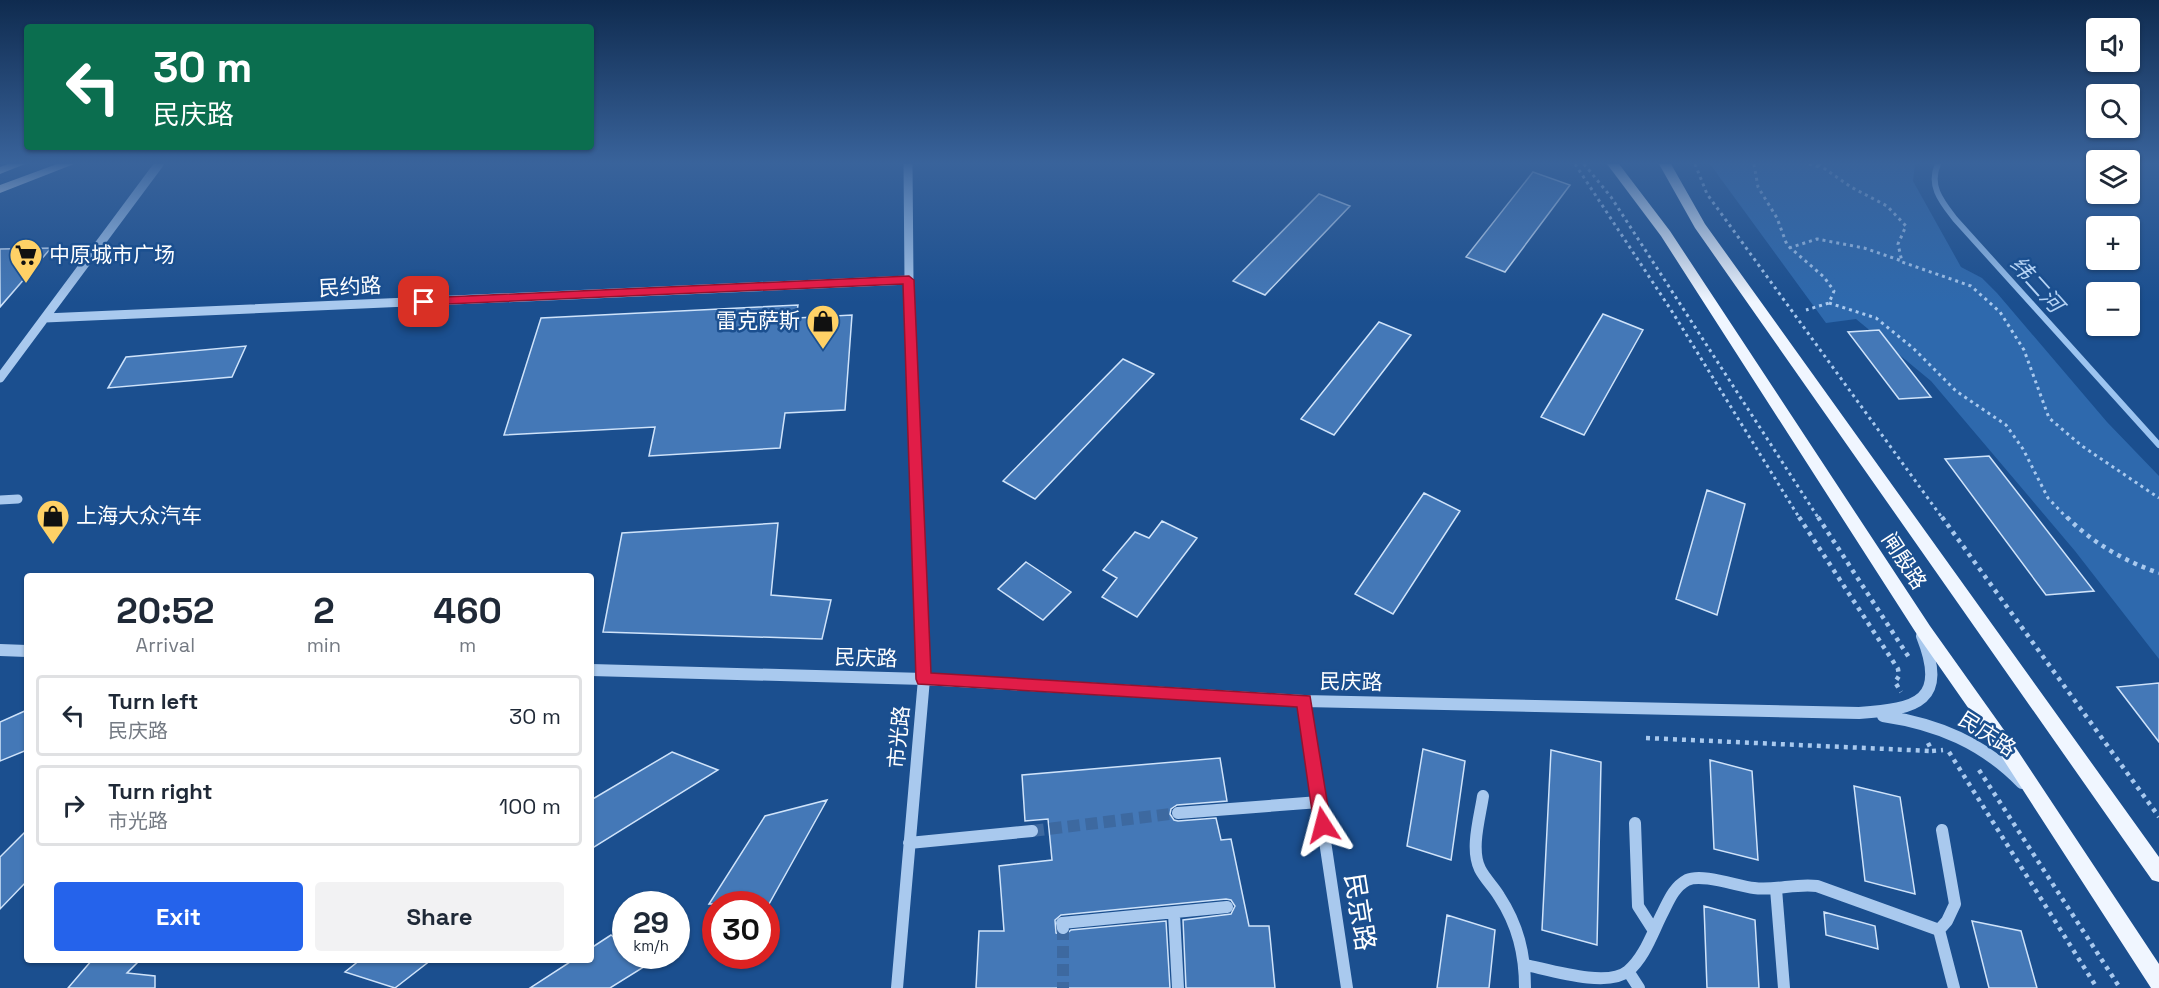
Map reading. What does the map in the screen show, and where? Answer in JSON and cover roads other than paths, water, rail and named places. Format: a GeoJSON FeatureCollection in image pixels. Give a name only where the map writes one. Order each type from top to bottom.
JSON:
{"type":"FeatureCollection","features":[{"type":"Feature","properties":{"kind":"main road","name":"闸殷路"},"geometry":{"type":"LineString","coordinates":[[1648,210],[1666,234],[1902,596],[2159,982]]}},
{"type":"Feature","properties":{"kind":"main road","name":"闸殷路"},"geometry":{"type":"LineString","coordinates":[[1691,210],[1699,225],[2159,873]]}},
{"type":"Feature","properties":{"kind":"street"},"geometry":{"type":"LineString","coordinates":[[0,378],[125,210]]}},
{"type":"Feature","properties":{"kind":"street","name":"市光路"},"geometry":{"type":"LineString","coordinates":[[897,988],[924,679],[908,210]]}},
{"type":"Feature","properties":{"kind":"street","name":"民约路"},"geometry":{"type":"LineString","coordinates":[[45,318],[909,280]]}},
{"type":"Feature","properties":{"kind":"street"},"geometry":{"type":"LineString","coordinates":[[0,500],[18,499]]}},
{"type":"Feature","properties":{"kind":"street","name":"民庆路"},"geometry":{"type":"LineString","coordinates":[[594,670],[924,679],[1304,701],[1889,712],[1917,705],[1930,689],[1932,668],[1926,645],[1902,596]]}},
{"type":"Feature","properties":{"kind":"street"},"geometry":{"type":"LineString","coordinates":[[0,650],[24,651]]}},
{"type":"Feature","properties":{"kind":"street","name":"民京路"},"geometry":{"type":"LineString","coordinates":[[1304,701],[1347,988]]}},
{"type":"Feature","properties":{"kind":"street","name":"民庆路"},"geometry":{"type":"LineString","coordinates":[[1859,713],[1918,722],[1957,734],[1990,754],[2019,780],[2045,809]]}},
{"type":"Feature","properties":{"kind":"street"},"geometry":{"type":"LineString","coordinates":[[1483,796],[1477,860],[1480,869],[1518,928],[1526,965],[1525,988]]}},
{"type":"Feature","properties":{"kind":"street"},"geometry":{"type":"LineString","coordinates":[[1178,813],[1319,801]]}},
{"type":"Feature","properties":{"kind":"street"},"geometry":{"type":"LineString","coordinates":[[1635,823],[1638,906],[1654,931]]}},
{"type":"Feature","properties":{"kind":"street"},"geometry":{"type":"LineString","coordinates":[[1942,830],[1955,904],[1940,930],[1954,988]]}},
{"type":"Feature","properties":{"kind":"street"},"geometry":{"type":"LineString","coordinates":[[909,843],[1032,831]]}},
{"type":"Feature","properties":{"kind":"street"},"geometry":{"type":"LineString","coordinates":[[1526,965],[1594,978],[1617,977],[1628,971],[1643,952],[1672,893],[1695,877],[1731,885],[1776,889],[1804,884],[1817,886],[1940,930]]}},
{"type":"Feature","properties":{"kind":"street"},"geometry":{"type":"LineString","coordinates":[[1776,889],[1784,988]]}},
{"type":"Feature","properties":{"kind":"street"},"geometry":{"type":"LineString","coordinates":[[1063,928],[1062,924],[1227,907]]}},
{"type":"Feature","properties":{"kind":"street"},"geometry":{"type":"LineString","coordinates":[[1174,914],[1178,988]]}},
{"type":"Feature","properties":{"kind":"street"},"geometry":{"type":"LineString","coordinates":[[1628,971],[1639,988]]}},
{"type":"Feature","properties":{"kind":"waterway","name":"纬二河"},"geometry":{"type":"LineString","coordinates":[[1948,210],[2159,445]]}},
{"type":"Feature","properties":{"kind":"tunnel"},"geometry":{"type":"LineString","coordinates":[[1032,831],[1178,813]]}},
{"type":"Feature","properties":{"kind":"tunnel"},"geometry":{"type":"LineString","coordinates":[[1063,928],[1063,988]]}},
{"type":"Feature","properties":{"kind":"place","name":"中原城市广场"},"geometry":{"type":"Point","coordinates":[26,284]}},
{"type":"Feature","properties":{"kind":"place","name":"雷克萨斯"},"geometry":{"type":"Point","coordinates":[823,350]}},
{"type":"Feature","properties":{"kind":"place","name":"上海大众汽车"},"geometry":{"type":"Point","coordinates":[53,545]}}]}
